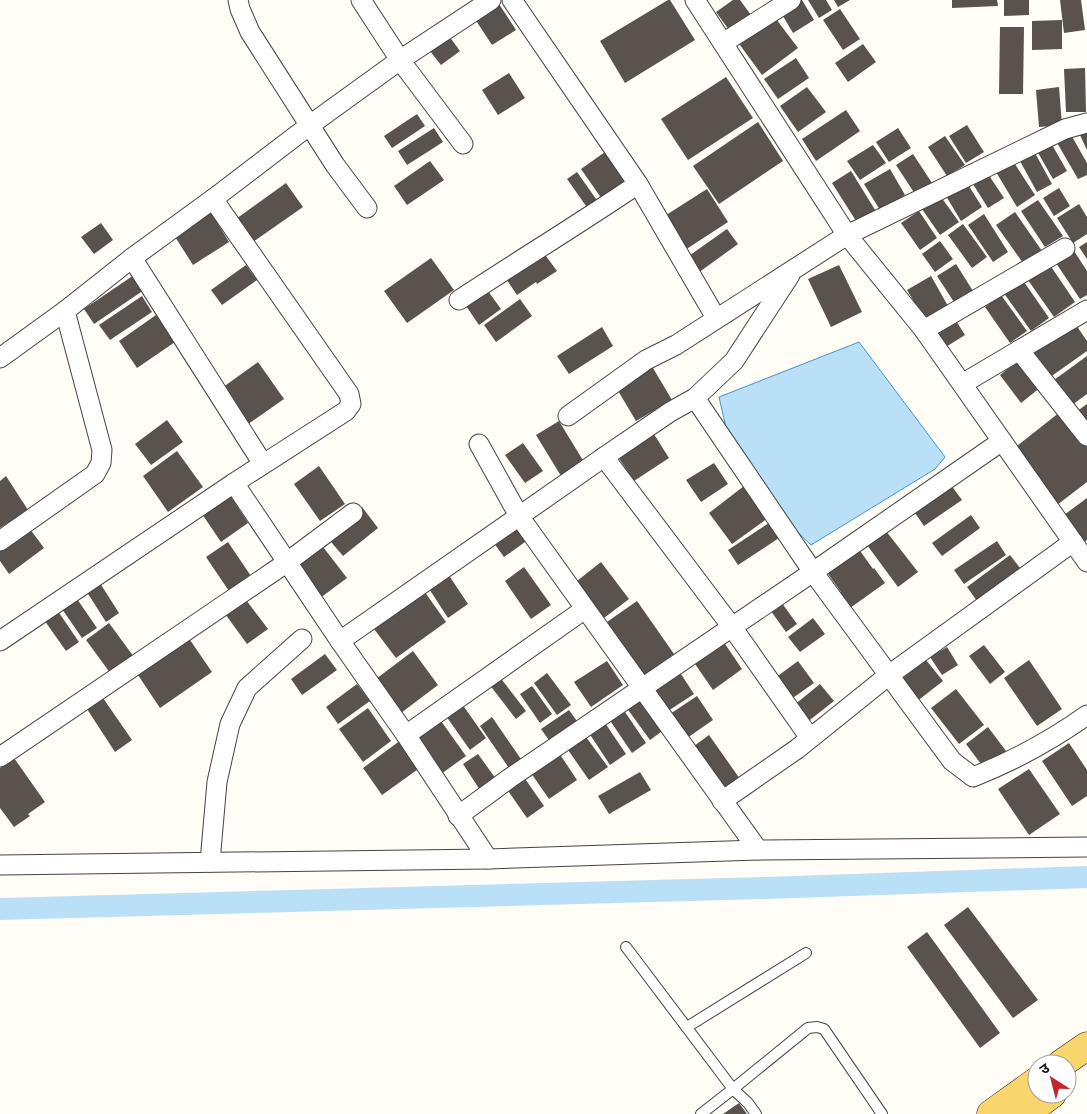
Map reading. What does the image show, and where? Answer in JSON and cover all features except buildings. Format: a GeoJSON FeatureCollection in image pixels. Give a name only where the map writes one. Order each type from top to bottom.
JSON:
{"type":"FeatureCollection","features":[{"type":"Feature","properties":{"kind":"main road"},"geometry":{"type":"LineString","coordinates":[[1076,1054],[1087,1046]]}},
{"type":"Feature","properties":{"kind":"main road"},"geometry":{"type":"LineString","coordinates":[[991,1114],[1027,1089]]}},
{"type":"Feature","properties":{"kind":"main road"},"geometry":{"type":"LineString","coordinates":[[1025,1114],[1038,1104]]}},
{"type":"Feature","properties":{"kind":"street"},"geometry":{"type":"LineString","coordinates":[[238,0],[250,32],[335,165],[367,208]]}},
{"type":"Feature","properties":{"kind":"street"},"geometry":{"type":"LineString","coordinates":[[362,0],[400,60],[463,144]]}},
{"type":"Feature","properties":{"kind":"street"},"geometry":{"type":"LineString","coordinates":[[0,358],[65,311],[132,258],[213,200],[310,125],[400,60],[491,0]]}},
{"type":"Feature","properties":{"kind":"street"},"geometry":{"type":"LineString","coordinates":[[512,0],[638,184],[716,318]]}},
{"type":"Feature","properties":{"kind":"street"},"geometry":{"type":"LineString","coordinates":[[695,0],[847,235],[924,330],[1087,562]]}},
{"type":"Feature","properties":{"kind":"street"},"geometry":{"type":"LineString","coordinates":[[723,43],[791,0]]}},
{"type":"Feature","properties":{"kind":"street"},"geometry":{"type":"LineString","coordinates":[[568,416],[646,360],[676,345],[847,235],[1065,129],[1087,122]]}},
{"type":"Feature","properties":{"kind":"street"},"geometry":{"type":"LineString","coordinates":[[459,300],[575,227],[638,184]]}},
{"type":"Feature","properties":{"kind":"street"},"geometry":{"type":"LineString","coordinates":[[0,640],[234,483],[346,411],[351,404],[349,394],[213,200]]}},
{"type":"Feature","properties":{"kind":"street"},"geometry":{"type":"LineString","coordinates":[[924,330],[1065,248]]}},
{"type":"Feature","properties":{"kind":"street"},"geometry":{"type":"LineString","coordinates":[[132,258],[264,464]]}},
{"type":"Feature","properties":{"kind":"street"},"geometry":{"type":"LineString","coordinates":[[340,641],[604,456],[670,412],[695,398],[734,361],[793,269]]}},
{"type":"Feature","properties":{"kind":"street"},"geometry":{"type":"LineString","coordinates":[[962,384],[1087,310]]}},
{"type":"Feature","properties":{"kind":"street"},"geometry":{"type":"LineString","coordinates":[[0,541],[95,474],[102,463],[102,450],[65,311]]}},
{"type":"Feature","properties":{"kind":"street"},"geometry":{"type":"LineString","coordinates":[[1019,350],[1087,436]]}},
{"type":"Feature","properties":{"kind":"street"},"geometry":{"type":"LineString","coordinates":[[695,398],[813,572],[952,761],[973,777],[1022,755],[1087,715]]}},
{"type":"Feature","properties":{"kind":"street"},"geometry":{"type":"LineString","coordinates":[[458,816],[510,778],[1002,441]]}},
{"type":"Feature","properties":{"kind":"street"},"geometry":{"type":"LineString","coordinates":[[479,444],[519,516],[758,850]]}},
{"type":"Feature","properties":{"kind":"street"},"geometry":{"type":"LineString","coordinates":[[604,456],[732,627],[810,738]]}},
{"type":"Feature","properties":{"kind":"street"},"geometry":{"type":"LineString","coordinates":[[234,483],[286,563],[406,735],[488,859]]}},
{"type":"Feature","properties":{"kind":"street"},"geometry":{"type":"LineString","coordinates":[[3,749],[286,563],[353,512]]}},
{"type":"Feature","properties":{"kind":"street"},"geometry":{"type":"LineString","coordinates":[[722,801],[810,738],[889,675],[1073,542]]}},
{"type":"Feature","properties":{"kind":"street"},"geometry":{"type":"LineString","coordinates":[[406,735],[585,608]]}},
{"type":"Feature","properties":{"kind":"street"},"geometry":{"type":"LineString","coordinates":[[210,862],[217,782],[230,724],[247,688],[302,639]]}},
{"type":"Feature","properties":{"kind":"street"},"geometry":{"type":"LineString","coordinates":[[0,865],[488,859],[758,850],[1087,847]]}},
{"type":"Feature","properties":{"kind":"lane"},"geometry":{"type":"LineString","coordinates":[[626,947],[733,1089],[748,1103],[756,1114]]}},
{"type":"Feature","properties":{"kind":"lane"},"geometry":{"type":"LineString","coordinates":[[687,1027],[806,953]]}},
{"type":"Feature","properties":{"kind":"lane"},"geometry":{"type":"LineString","coordinates":[[701,1114],[808,1028],[817,1027],[824,1029],[882,1114]]}},
{"type":"Feature","properties":{"kind":"water"},"geometry":{"type":"Polygon","coordinates":[[[859,342],[945,457],[935,469],[811,545],[790,525],[730,445],[719,397],[859,342]]]}},
{"type":"Feature","properties":{"kind":"waterway"},"geometry":{"type":"LineString","coordinates":[[0,909],[766,888],[1087,877]]}}]}
